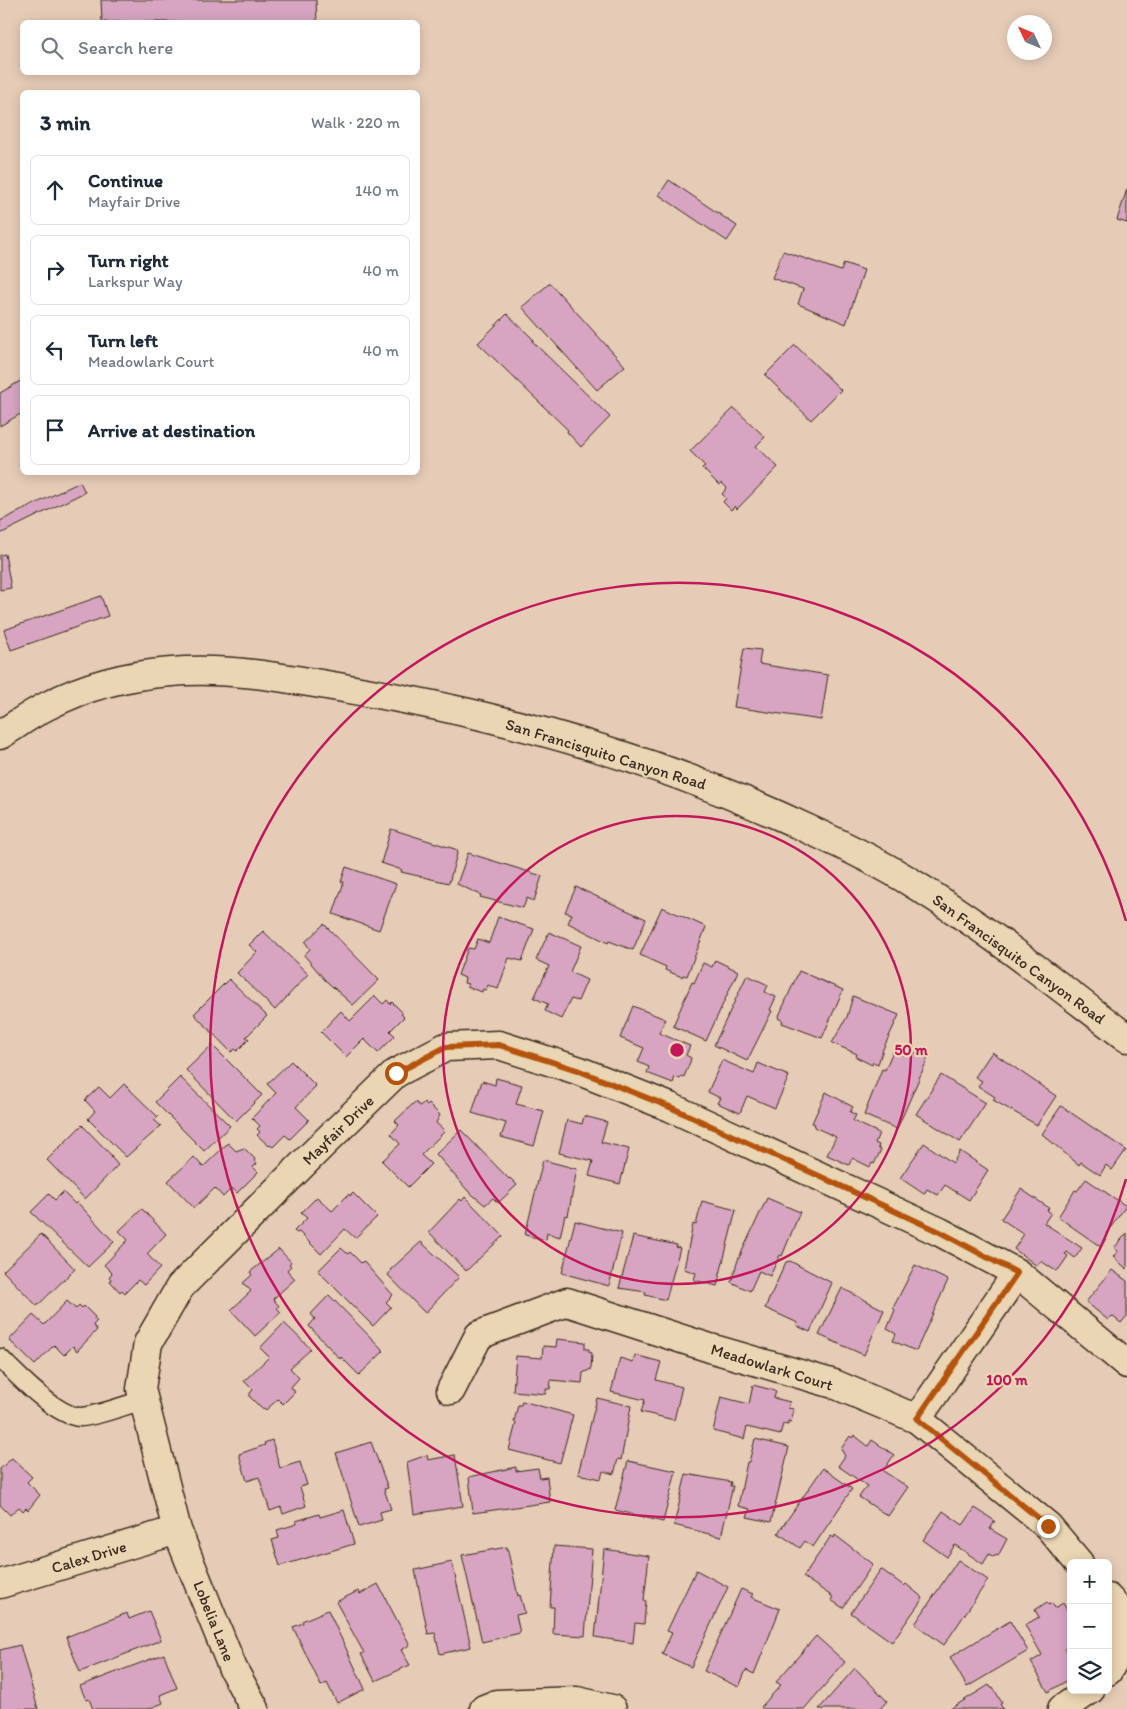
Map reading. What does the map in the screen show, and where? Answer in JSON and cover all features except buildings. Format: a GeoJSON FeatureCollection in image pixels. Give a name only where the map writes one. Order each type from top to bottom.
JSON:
{"type":"FeatureCollection","features":[{"type":"Feature","properties":{"kind":"street","name":"San Francisquito Canyon Road"},"geometry":{"type":"LineString","coordinates":[[0,735],[48,705],[97,684],[171,672],[219,672],[288,678],[401,698],[531,727],[636,760],[742,798],[841,844],[910,881],[977,924],[1127,1038]]}},
{"type":"Feature","properties":{"kind":"street","name":"Mayfair Drive"},"geometry":{"type":"LineString","coordinates":[[178,1530],[141,1389],[148,1343],[180,1287],[396,1073],[446,1047],[499,1045],[594,1077],[670,1107],[940,1232],[1017,1273],[1127,1364]]}},
{"type":"Feature","properties":{"kind":"street"},"geometry":{"type":"LineString","coordinates":[[917,1419],[1017,1273]]}},
{"type":"Feature","properties":{"kind":"street","name":"Meadowlark Court"},"geometry":{"type":"LineString","coordinates":[[451,1390],[479,1335],[567,1302],[710,1348],[834,1384],[917,1419],[1048,1526],[1076,1559]]}},
{"type":"Feature","properties":{"kind":"street","name":"Calex Drive"},"geometry":{"type":"LineString","coordinates":[[0,1584],[178,1530]]}},
{"type":"Feature","properties":{"kind":"street","name":"Lobelia Lane"},"geometry":{"type":"LineString","coordinates":[[178,1530],[233,1669],[255,1709]]}},
{"type":"Feature","properties":{"kind":"street"},"geometry":{"type":"LineString","coordinates":[[1112,1602],[1116,1607],[1122,1646],[1112,1664]]}},
{"type":"Feature","properties":{"kind":"street"},"geometry":{"type":"LineString","coordinates":[[1062,1709],[1084,1694]]}},
{"type":"Feature","properties":{"kind":"street"},"geometry":{"type":"LineString","coordinates":[[484,1709],[497,1704],[577,1701],[612,1709]]}},
{"type":"Feature","properties":{"kind":"lane"},"geometry":{"type":"LineString","coordinates":[[0,1358],[49,1402],[69,1415],[81,1417],[144,1400]]}},
{"type":"Feature","properties":{"kind":"route"},"geometry":{"type":"LineString","coordinates":[[396,1073],[446,1047],[499,1045],[577,1070],[670,1107],[940,1232],[1017,1273],[917,1419],[1048,1526]]}}]}
